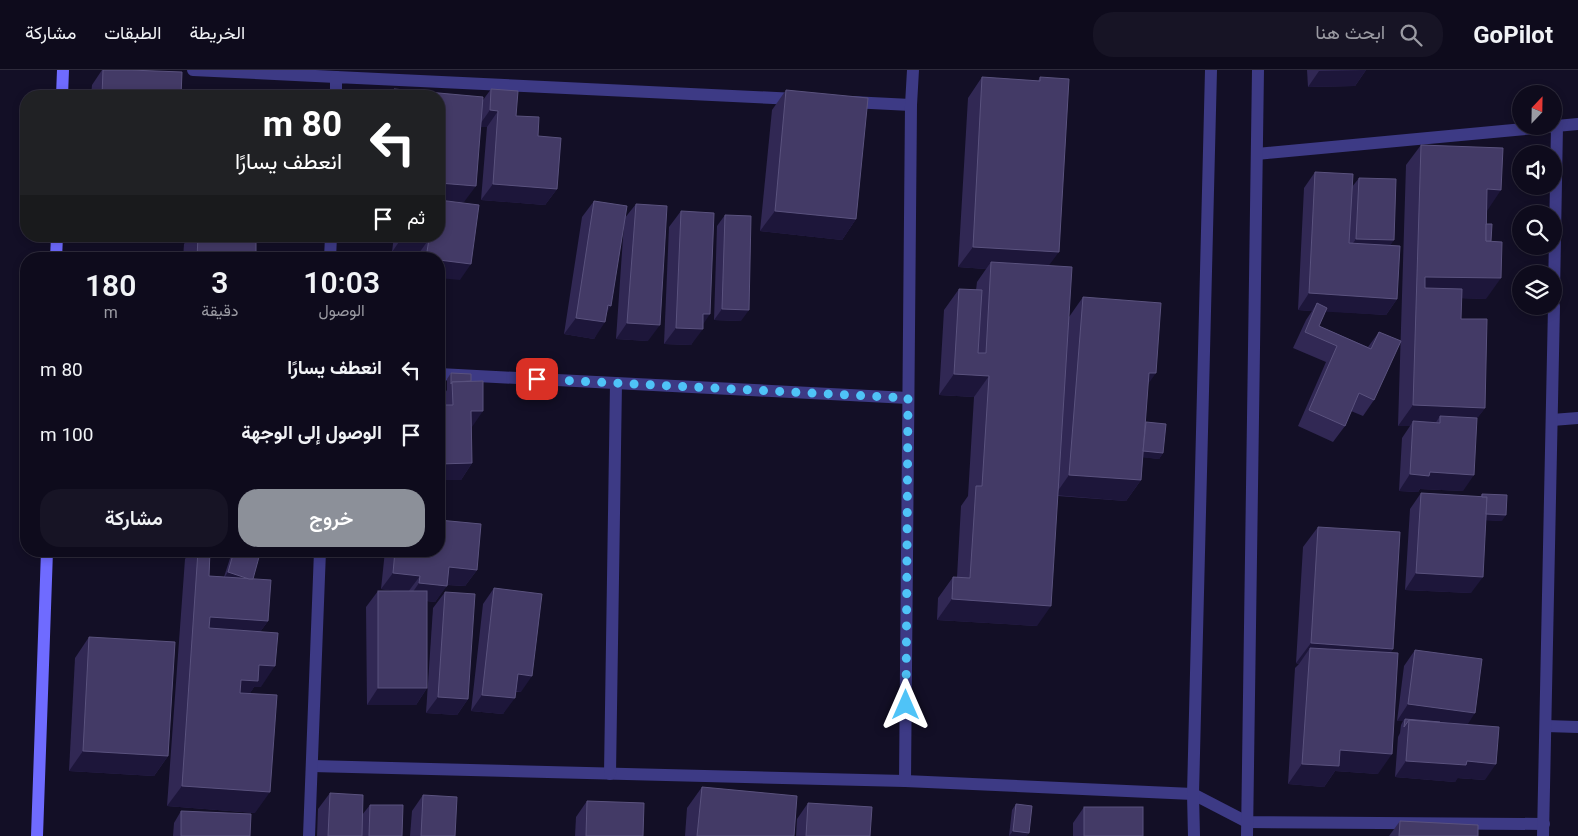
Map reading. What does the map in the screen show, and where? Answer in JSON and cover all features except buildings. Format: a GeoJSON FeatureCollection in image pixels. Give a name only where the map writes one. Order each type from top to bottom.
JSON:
{"type":"FeatureCollection","features":[{"type":"Feature","properties":{"kind":"street"},"geometry":{"type":"LineString","coordinates":[[62,70],[62,90]]}},
{"type":"Feature","properties":{"kind":"street"},"geometry":{"type":"LineString","coordinates":[[193,70],[812,100]]}},
{"type":"Feature","properties":{"kind":"street"},"geometry":{"type":"LineString","coordinates":[[905,781],[911,104],[913,70]]}},
{"type":"Feature","properties":{"kind":"street"},"geometry":{"type":"LineString","coordinates":[[1194,836],[1211,70]]}},
{"type":"Feature","properties":{"kind":"street"},"geometry":{"type":"LineString","coordinates":[[1247,836],[1258,70]]}},
{"type":"Feature","properties":{"kind":"street"},"geometry":{"type":"LineString","coordinates":[[336,77],[336,90]]}},
{"type":"Feature","properties":{"kind":"street"},"geometry":{"type":"LineString","coordinates":[[842,101],[911,104]]}},
{"type":"Feature","properties":{"kind":"street"},"geometry":{"type":"LineString","coordinates":[[1562,126],[1578,124]]}},
{"type":"Feature","properties":{"kind":"street"},"geometry":{"type":"LineString","coordinates":[[1257,154],[1512,130]]}},
{"type":"Feature","properties":{"kind":"street"},"geometry":{"type":"LineString","coordinates":[[1555,265],[1557,135]]}},
{"type":"Feature","properties":{"kind":"street"},"geometry":{"type":"LineString","coordinates":[[312,766],[905,781],[1194,794],[1247,822],[1544,830],[1554,315]]}},
{"type":"Feature","properties":{"kind":"street"},"geometry":{"type":"LineString","coordinates":[[445,374],[908,398]]}},
{"type":"Feature","properties":{"kind":"street"},"geometry":{"type":"LineString","coordinates":[[610,774],[616,383]]}},
{"type":"Feature","properties":{"kind":"street"},"geometry":{"type":"LineString","coordinates":[[1552,420],[1578,418]]}},
{"type":"Feature","properties":{"kind":"street"},"geometry":{"type":"LineString","coordinates":[[37,836],[47,557]]}},
{"type":"Feature","properties":{"kind":"street"},"geometry":{"type":"LineString","coordinates":[[309,836],[320,557]]}},
{"type":"Feature","properties":{"kind":"street"},"geometry":{"type":"LineString","coordinates":[[1546,726],[1578,727]]}},
{"type":"Feature","properties":{"kind":"route"},"geometry":{"type":"LineString","coordinates":[[537,379],[908,398],[906,705]]}}]}
